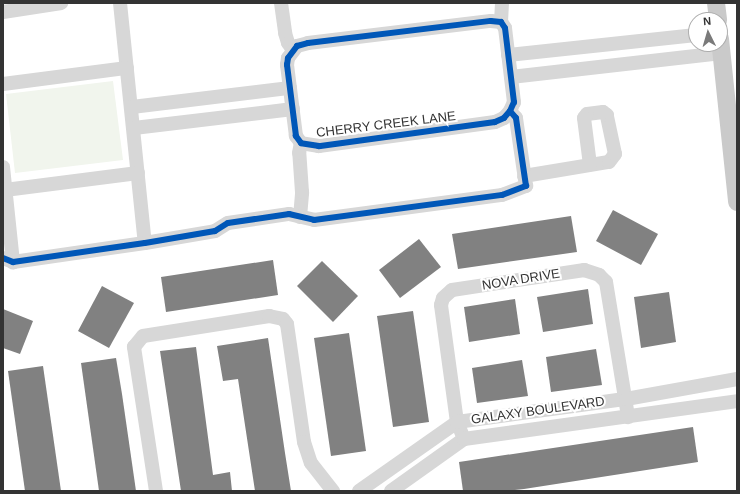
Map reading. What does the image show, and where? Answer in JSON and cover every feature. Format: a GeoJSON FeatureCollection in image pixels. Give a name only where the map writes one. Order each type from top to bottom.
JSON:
{"type":"FeatureCollection","features":[{"type":"Feature","properties":{"kind":"main road"},"geometry":{"type":"LineString","coordinates":[[722,52],[733,115],[737,202]]}},
{"type":"Feature","properties":{"kind":"street"},"geometry":{"type":"LineString","coordinates":[[3,12],[61,3]]}},
{"type":"Feature","properties":{"kind":"street"},"geometry":{"type":"LineString","coordinates":[[120,3],[145,242]]}},
{"type":"Feature","properties":{"kind":"street"},"geometry":{"type":"LineString","coordinates":[[3,167],[8,260],[215,231],[228,223],[289,214],[314,220],[502,195],[526,186],[516,118],[510,112],[514,102],[505,28],[500,22],[491,21],[308,43],[296,46],[293,50],[288,43],[285,33],[281,3]]}},
{"type":"Feature","properties":{"kind":"street"},"geometry":{"type":"LineString","coordinates":[[500,22],[502,3]]}},
{"type":"Feature","properties":{"kind":"street"},"geometry":{"type":"LineString","coordinates":[[508,55],[688,36]]}},
{"type":"Feature","properties":{"kind":"street","name":"CHERRY CREEK LANE"},"geometry":{"type":"LineString","coordinates":[[293,50],[288,58],[287,65],[296,136],[301,142],[319,146],[495,122],[504,118],[510,112]]}},
{"type":"Feature","properties":{"kind":"street"},"geometry":{"type":"LineString","coordinates":[[511,77],[688,51]]}},
{"type":"Feature","properties":{"kind":"street"},"geometry":{"type":"LineString","coordinates":[[3,84],[127,68]]}},
{"type":"Feature","properties":{"kind":"street"},"geometry":{"type":"LineString","coordinates":[[132,107],[290,88]]}},
{"type":"Feature","properties":{"kind":"street"},"geometry":{"type":"LineString","coordinates":[[134,128],[293,109]]}},
{"type":"Feature","properties":{"kind":"street"},"geometry":{"type":"LineString","coordinates":[[300,217],[302,192],[299,153],[301,142]]}},
{"type":"Feature","properties":{"kind":"street"},"geometry":{"type":"LineString","coordinates":[[524,176],[590,165]]}},
{"type":"Feature","properties":{"kind":"street"},"geometry":{"type":"LineString","coordinates":[[5,190],[138,173]]}},
{"type":"Feature","properties":{"kind":"street","name":"NOVA DRIVE"},"geometry":{"type":"LineString","coordinates":[[464,439],[457,422],[441,305],[443,298],[452,290],[584,270],[599,275],[606,282],[628,417]]}},
{"type":"Feature","properties":{"kind":"street"},"geometry":{"type":"LineString","coordinates":[[156,491],[134,347],[143,336],[269,316],[283,319],[287,324],[304,442],[312,462],[333,491]]}},
{"type":"Feature","properties":{"kind":"street","name":"GALAXY BOULEVARD"},"geometry":{"type":"LineString","coordinates":[[359,491],[457,422],[626,399],[737,379]]}},
{"type":"Feature","properties":{"kind":"street","name":"GALAXY BOULEVARD"},"geometry":{"type":"LineString","coordinates":[[391,491],[464,439],[737,401]]}},
{"type":"Feature","properties":{"kind":"shaded area"},"geometry":{"type":"Polygon","coordinates":[[[113,81],[123,160],[15,173],[6,94],[113,81]]]}},
{"type":"Feature","properties":{"kind":"building"},"geometry":{"type":"Polygon","coordinates":[[[613,210],[658,234],[641,265],[596,241],[613,210]]]}},
{"type":"Feature","properties":{"kind":"building"},"geometry":{"type":"Polygon","coordinates":[[[571,216],[577,252],[458,269],[452,234],[571,216]]]}},
{"type":"Feature","properties":{"kind":"building"},"geometry":{"type":"Polygon","coordinates":[[[419,239],[441,267],[400,298],[379,270],[419,239]]]}},
{"type":"Feature","properties":{"kind":"building"},"geometry":{"type":"Polygon","coordinates":[[[273,260],[278,295],[166,312],[161,277],[273,260]]]}},
{"type":"Feature","properties":{"kind":"building"},"geometry":{"type":"Polygon","coordinates":[[[322,261],[358,296],[333,322],[297,286],[322,261]]]}},
{"type":"Feature","properties":{"kind":"building"},"geometry":{"type":"Polygon","coordinates":[[[102,286],[134,303],[109,348],[78,331],[102,286]]]}},
{"type":"Feature","properties":{"kind":"building"},"geometry":{"type":"Polygon","coordinates":[[[588,289],[593,324],[543,332],[537,297],[588,289]]]}},
{"type":"Feature","properties":{"kind":"building"},"geometry":{"type":"Polygon","coordinates":[[[669,292],[676,342],[641,348],[634,297],[669,292]]]}},
{"type":"Feature","properties":{"kind":"building"},"geometry":{"type":"Polygon","coordinates":[[[515,299],[520,334],[469,342],[464,307],[515,299]]]}},
{"type":"Feature","properties":{"kind":"building"},"geometry":{"type":"Polygon","coordinates":[[[3,309],[33,321],[20,354],[3,348],[3,309]]]}},
{"type":"Feature","properties":{"kind":"building"},"geometry":{"type":"Polygon","coordinates":[[[413,311],[429,422],[393,427],[377,316],[413,311]]]}},
{"type":"Feature","properties":{"kind":"building"},"geometry":{"type":"Polygon","coordinates":[[[349,333],[366,451],[331,456],[314,338],[349,333]]]}},
{"type":"Feature","properties":{"kind":"building"},"geometry":{"type":"Polygon","coordinates":[[[268,338],[291,491],[255,491],[238,379],[223,381],[217,346],[268,338]]]}},
{"type":"Feature","properties":{"kind":"building"},"geometry":{"type":"Polygon","coordinates":[[[196,347],[213,475],[230,472],[232,491],[181,491],[160,351],[196,347]]]}},
{"type":"Feature","properties":{"kind":"building"},"geometry":{"type":"Polygon","coordinates":[[[596,349],[602,385],[551,392],[546,357],[596,349]]]}},
{"type":"Feature","properties":{"kind":"building"},"geometry":{"type":"Polygon","coordinates":[[[116,358],[136,491],[99,491],[81,363],[116,358]]]}},
{"type":"Feature","properties":{"kind":"building"},"geometry":{"type":"Polygon","coordinates":[[[522,360],[528,396],[477,403],[472,368],[522,360]]]}},
{"type":"Feature","properties":{"kind":"building"},"geometry":{"type":"Polygon","coordinates":[[[43,366],[61,491],[25,491],[8,371],[43,366]]]}},
{"type":"Feature","properties":{"kind":"building"},"geometry":{"type":"Polygon","coordinates":[[[693,427],[698,462],[524,489],[505,491],[463,491],[459,462],[693,427]]]}},
{"type":"Feature","properties":{"kind":"cycle path"},"geometry":{"type":"LineString","coordinates":[[491,21],[501,22],[505,28],[514,102],[510,111],[504,118],[495,122],[319,146],[301,143],[296,136],[287,65],[288,58],[297,46],[308,43],[491,21]]}},
{"type":"Feature","properties":{"kind":"cycle path"},"geometry":{"type":"LineString","coordinates":[[3,258],[13,262],[145,243],[215,231],[228,223],[289,214],[314,220],[502,195],[526,186],[516,118],[510,111]]}}]}
